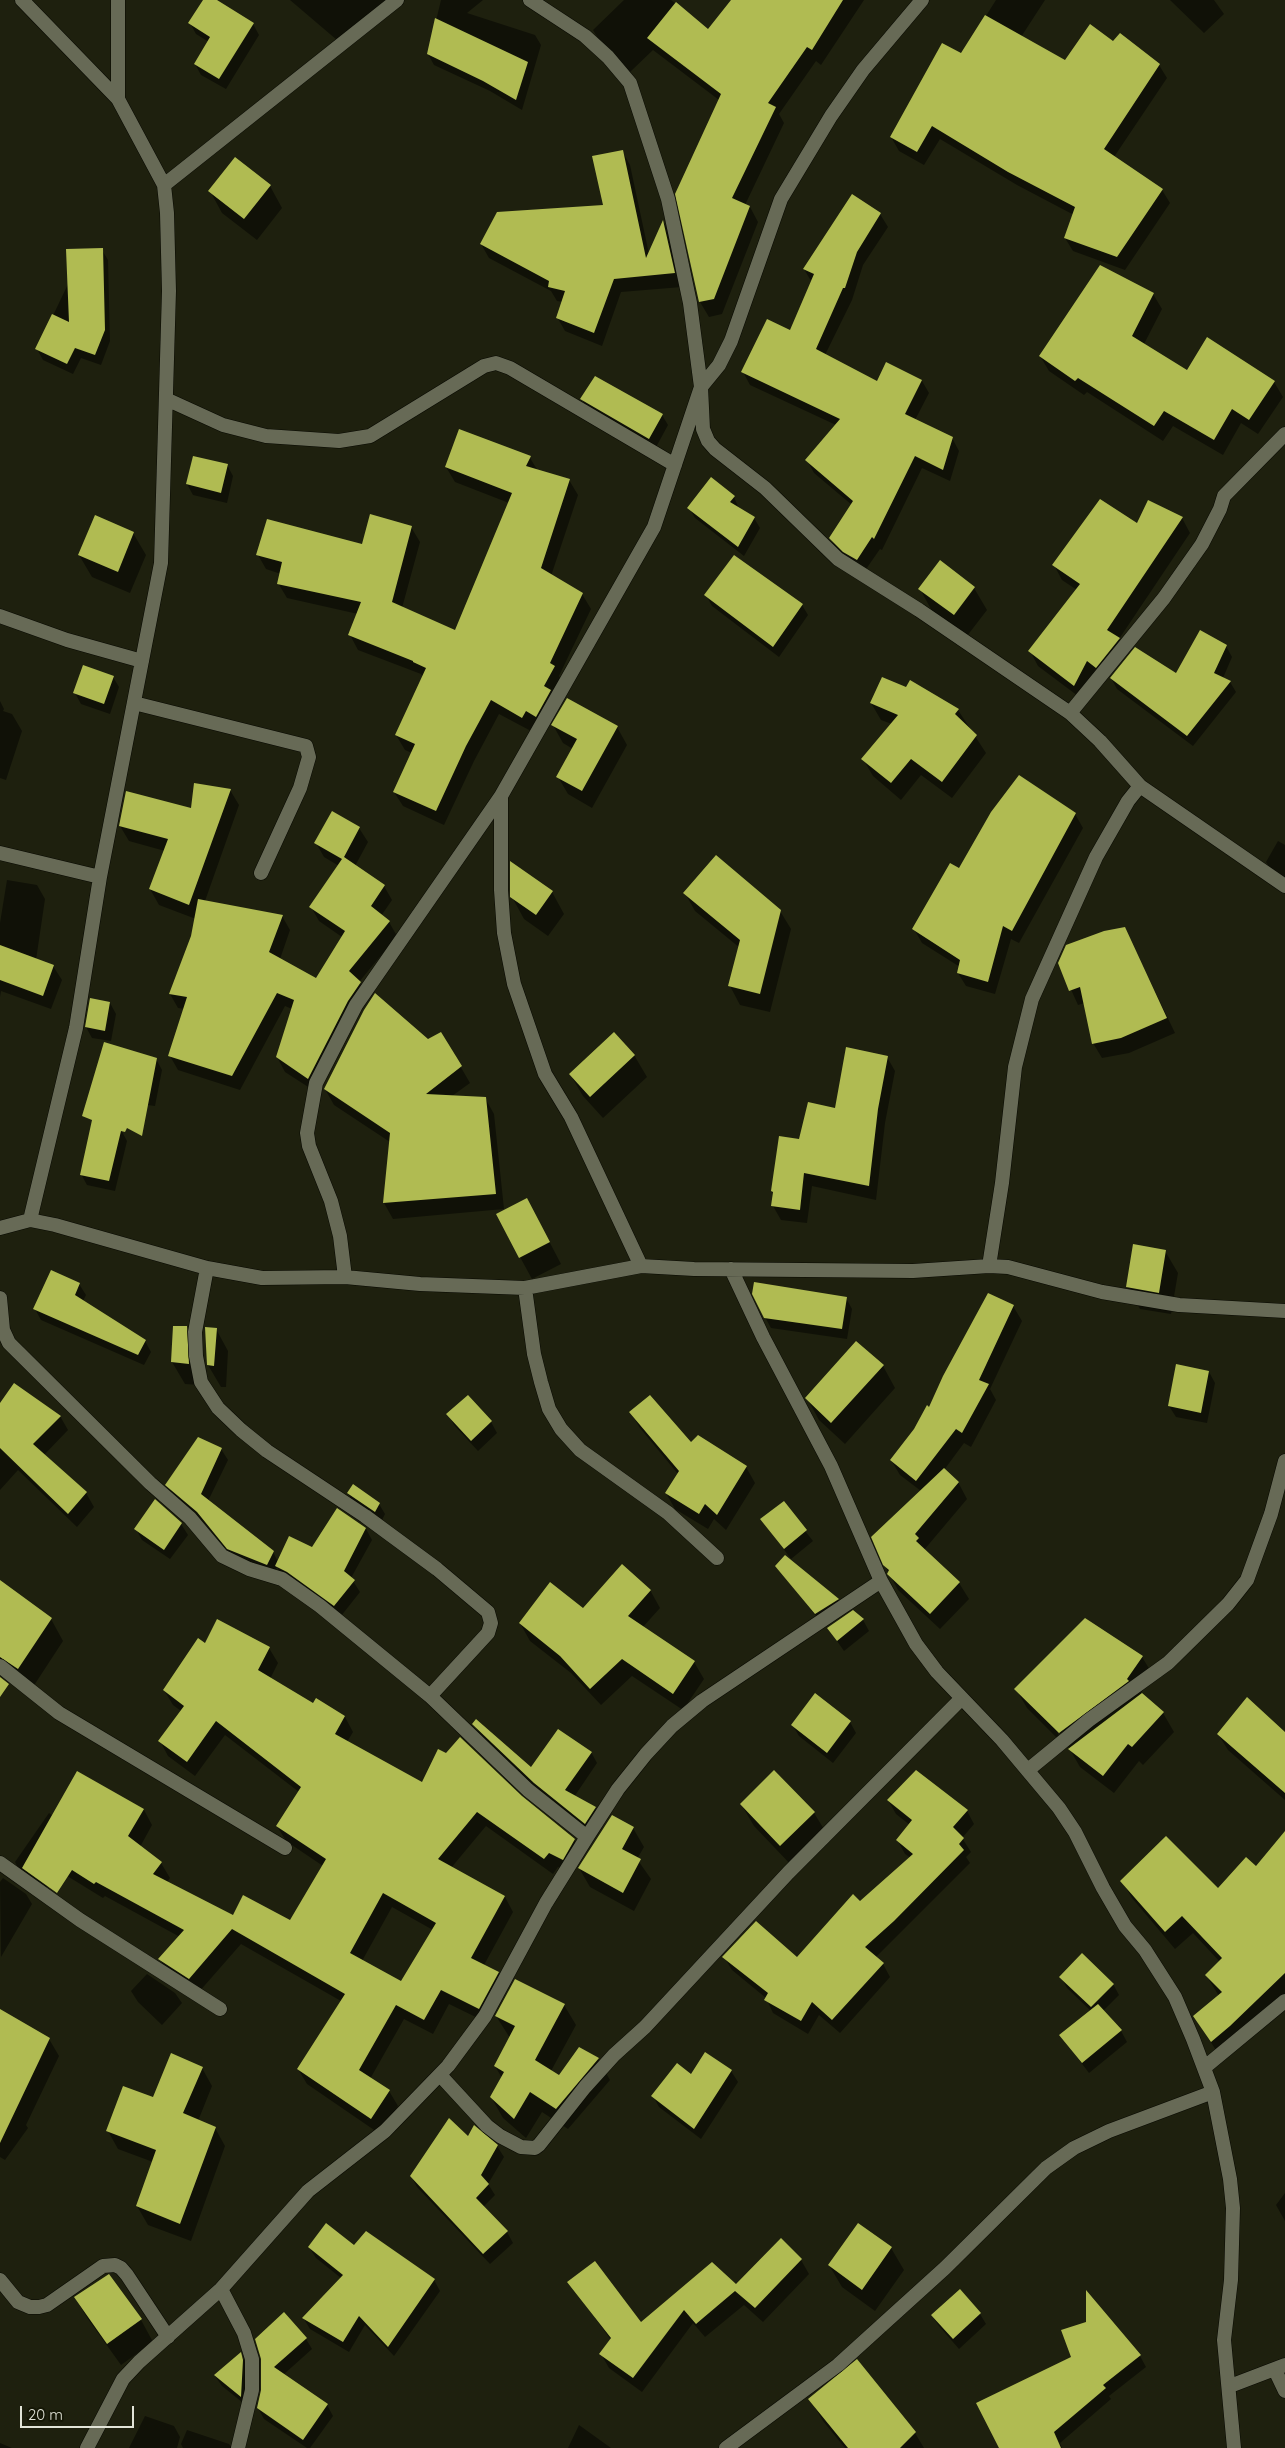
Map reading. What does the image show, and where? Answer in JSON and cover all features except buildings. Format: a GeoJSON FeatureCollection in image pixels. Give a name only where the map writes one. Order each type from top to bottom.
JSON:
{"type":"FeatureCollection","features":[{"type":"Feature","properties":{"kind":"street"},"geometry":{"type":"LineString","coordinates":[[22,0],[118,99],[164,185],[167,213],[169,291],[161,562],[100,877],[76,1028],[30,1220]]}},
{"type":"Feature","properties":{"kind":"street"},"geometry":{"type":"LineString","coordinates":[[118,0],[118,99]]}},
{"type":"Feature","properties":{"kind":"street"},"geometry":{"type":"LineString","coordinates":[[164,185],[397,0]]}},
{"type":"Feature","properties":{"kind":"street"},"geometry":{"type":"LineString","coordinates":[[530,0],[585,36],[608,57],[630,83],[668,199],[690,303],[701,388],[703,429],[708,441],[715,449],[766,488],[838,559],[919,610],[1070,713],[1100,741],[1140,786],[1285,886]]}},
{"type":"Feature","properties":{"kind":"street"},"geometry":{"type":"LineString","coordinates":[[345,1277],[340,1236],[331,1201],[308,1146],[306,1133],[316,1083],[356,1005],[501,796],[654,527],[701,388],[719,366],[731,341],[781,199],[831,116],[863,70],[922,0]]}},
{"type":"Feature","properties":{"kind":"street"},"geometry":{"type":"LineString","coordinates":[[166,399],[223,425],[266,436],[339,441],[370,436],[484,366],[496,363],[510,368],[675,465]]}},
{"type":"Feature","properties":{"kind":"street"},"geometry":{"type":"LineString","coordinates":[[1070,713],[1164,598],[1202,544],[1220,509],[1224,496],[1285,434]]}},
{"type":"Feature","properties":{"kind":"street"},"geometry":{"type":"LineString","coordinates":[[0,616],[67,640],[142,661]]}},
{"type":"Feature","properties":{"kind":"street"},"geometry":{"type":"LineString","coordinates":[[134,703],[306,746],[309,757],[300,788],[261,873]]}},
{"type":"Feature","properties":{"kind":"street"},"geometry":{"type":"LineString","coordinates":[[989,1266],[1002,1183],[1015,1067],[1032,999],[1042,972],[1096,857],[1128,801],[1140,786]]}},
{"type":"Feature","properties":{"kind":"street"},"geometry":{"type":"LineString","coordinates":[[501,796],[500,890],[504,933],[514,984],[546,1074],[571,1117],[641,1266]]}},
{"type":"Feature","properties":{"kind":"street"},"geometry":{"type":"LineString","coordinates":[[0,853],[100,877]]}},
{"type":"Feature","properties":{"kind":"street"},"geometry":{"type":"LineString","coordinates":[[0,1228],[30,1220],[77,1230],[207,1268],[262,1278],[345,1277],[420,1284],[525,1288],[641,1266],[913,1271],[989,1266],[1008,1267],[1102,1292],[1178,1305],[1285,1311]]}},
{"type":"Feature","properties":{"kind":"street"},"geometry":{"type":"LineString","coordinates":[[207,1268],[195,1332],[196,1356],[201,1382],[218,1408],[267,1451],[366,1516],[437,1569],[488,1612],[491,1623],[488,1633],[430,1696]]}},
{"type":"Feature","properties":{"kind":"street"},"geometry":{"type":"LineString","coordinates":[[731,1269],[763,1337],[831,1466],[881,1581],[916,1644],[961,1699],[1028,1770],[1075,1832],[1103,1888],[1125,1926],[1145,1950],[1175,1997],[1214,2092],[1233,2208],[1231,2280],[1224,2340],[1230,2386],[1234,2448]]}},
{"type":"Feature","properties":{"kind":"street"},"geometry":{"type":"LineString","coordinates":[[525,1288],[534,1354],[540,1382],[549,1409],[561,1429],[580,1450],[668,1513],[717,1558]]}},
{"type":"Feature","properties":{"kind":"street"},"geometry":{"type":"LineString","coordinates":[[0,1298],[3,1330],[9,1343],[150,1483],[190,1518],[222,1556],[235,1564],[282,1579],[293,1586],[430,1696],[528,1790],[586,1837]]}},
{"type":"Feature","properties":{"kind":"street"},"geometry":{"type":"LineString","coordinates":[[1028,1770],[1088,1720],[1168,1664],[1228,1604],[1247,1580],[1271,1514],[1285,1461]]}},
{"type":"Feature","properties":{"kind":"street"},"geometry":{"type":"LineString","coordinates":[[87,2448],[123,2379],[139,2362],[221,2289],[308,2191],[384,2131],[440,2075],[485,2016],[546,1903],[586,1837],[618,1788],[646,1754],[672,1726],[702,1701],[881,1581]]}},
{"type":"Feature","properties":{"kind":"street"},"geometry":{"type":"LineString","coordinates":[[0,1666],[59,1713],[285,1848]]}},
{"type":"Feature","properties":{"kind":"street"},"geometry":{"type":"LineString","coordinates":[[440,2075],[487,2126],[500,2136],[521,2148],[535,2148],[614,2055],[646,2027],[788,1873],[961,1699]]}},
{"type":"Feature","properties":{"kind":"street"},"geometry":{"type":"LineString","coordinates":[[0,1863],[80,1920],[220,2009]]}},
{"type":"Feature","properties":{"kind":"street"},"geometry":{"type":"LineString","coordinates":[[1205,2068],[1285,2001]]}},
{"type":"Feature","properties":{"kind":"street"},"geometry":{"type":"LineString","coordinates":[[726,2448],[838,2365],[945,2268],[1046,2168],[1074,2148],[1110,2131],[1214,2092]]}},
{"type":"Feature","properties":{"kind":"street"},"geometry":{"type":"LineString","coordinates":[[0,2280],[18,2302],[30,2307],[39,2307],[47,2305],[103,2266],[115,2265],[121,2268],[127,2275],[168,2337]]}},
{"type":"Feature","properties":{"kind":"street"},"geometry":{"type":"LineString","coordinates":[[221,2289],[244,2333],[252,2359],[252,2390],[238,2448]]}},
{"type":"Feature","properties":{"kind":"street"},"geometry":{"type":"LineString","coordinates":[[1230,2386],[1280,2367],[1285,2391]]}}]}
